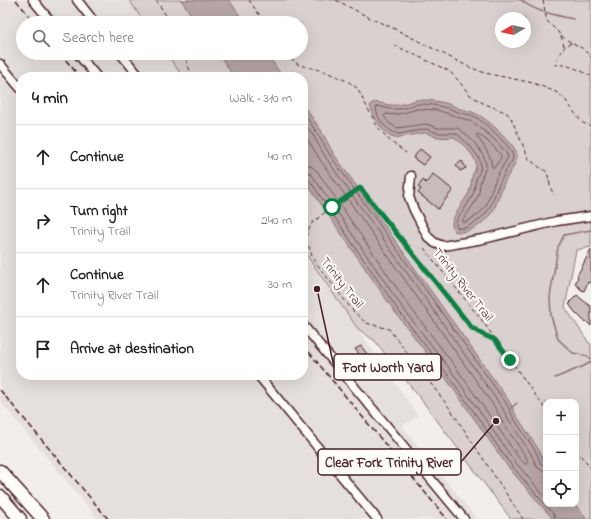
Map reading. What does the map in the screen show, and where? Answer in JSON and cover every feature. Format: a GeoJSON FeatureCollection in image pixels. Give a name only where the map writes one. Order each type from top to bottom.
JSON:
{"type":"FeatureCollection","features":[{"type":"Feature","properties":{"kind":"highway"},"geometry":{"type":"LineString","coordinates":[[0,471],[43,519]]}},
{"type":"Feature","properties":{"kind":"highway"},"geometry":{"type":"LineString","coordinates":[[0,496],[20,519]]}},
{"type":"Feature","properties":{"kind":"lane"},"geometry":{"type":"LineString","coordinates":[[33,0],[46,16]]}},
{"type":"Feature","properties":{"kind":"lane"},"geometry":{"type":"LineString","coordinates":[[76,0],[90,16]]}},
{"type":"Feature","properties":{"kind":"lane"},"geometry":{"type":"LineString","coordinates":[[83,60],[93,72]]}},
{"type":"Feature","properties":{"kind":"lane"},"geometry":{"type":"LineString","coordinates":[[126,60],[136,72]]}},
{"type":"Feature","properties":{"kind":"lane"},"geometry":{"type":"LineString","coordinates":[[0,64],[16,83]]}},
{"type":"Feature","properties":{"kind":"lane"},"geometry":{"type":"LineString","coordinates":[[411,176],[409,197],[414,210],[428,237],[435,243],[443,246],[483,239],[557,221],[591,216]]}},
{"type":"Feature","properties":{"kind":"lane"},"geometry":{"type":"LineString","coordinates":[[308,331],[464,519]]}},
{"type":"Feature","properties":{"kind":"lane"},"geometry":{"type":"LineString","coordinates":[[262,380],[377,519]]}},
{"type":"Feature","properties":{"kind":"path"},"geometry":{"type":"LineString","coordinates":[[156,0],[166,16]]}},
{"type":"Feature","properties":{"kind":"path"},"geometry":{"type":"LineString","coordinates":[[249,0],[260,16]]}},
{"type":"Feature","properties":{"kind":"path"},"geometry":{"type":"LineString","coordinates":[[336,0],[469,67],[486,73],[533,83],[556,92],[564,98],[583,123],[591,126]]}},
{"type":"Feature","properties":{"kind":"path"},"geometry":{"type":"LineString","coordinates":[[544,1],[548,22],[565,39],[582,48],[591,57]]}},
{"type":"Feature","properties":{"kind":"path"},"geometry":{"type":"LineString","coordinates":[[561,35],[564,47]]}},
{"type":"Feature","properties":{"kind":"path"},"geometry":{"type":"LineString","coordinates":[[574,43],[564,47],[555,65],[558,64],[571,67],[591,76]]}},
{"type":"Feature","properties":{"kind":"path"},"geometry":{"type":"LineString","coordinates":[[394,45],[449,71],[470,95],[483,103],[507,113],[512,120],[529,159],[547,172],[554,195]]}},
{"type":"Feature","properties":{"kind":"path"},"geometry":{"type":"LineString","coordinates":[[187,60],[191,72]]}},
{"type":"Feature","properties":{"kind":"path"},"geometry":{"type":"LineString","coordinates":[[293,60],[299,65],[324,71],[349,82],[357,88],[377,126],[390,140],[406,153]]}},
{"type":"Feature","properties":{"kind":"path"},"geometry":{"type":"LineString","coordinates":[[308,231],[311,224],[324,213],[360,188],[472,328],[495,340]]}},
{"type":"Feature","properties":{"kind":"path","name":"Trinity Trail"},"geometry":{"type":"LineString","coordinates":[[308,244],[313,259],[353,311],[366,323],[389,329],[451,410],[523,519]]}},
{"type":"Feature","properties":{"kind":"path","name":"Trinity River Trail"},"geometry":{"type":"LineString","coordinates":[[424,248],[481,320],[543,406]]}},
{"type":"Feature","properties":{"kind":"path"},"geometry":{"type":"LineString","coordinates":[[579,454],[591,468]]}},
{"type":"Feature","properties":{"kind":"shaded area"},"geometry":{"type":"Polygon","coordinates":[[[0,0],[129,0],[140,16],[16,16],[16,60],[171,60],[179,72],[16,72],[16,380],[308,380],[308,257],[418,416],[402,426],[477,519],[98,519],[0,401],[0,0]]]}},
{"type":"Feature","properties":{"kind":"shaded area"},"geometry":{"type":"Polygon","coordinates":[[[129,0],[591,0],[591,247],[576,250],[565,307],[591,344],[591,519],[511,519],[375,341],[358,329],[308,257],[308,72],[179,72],[171,60],[308,60],[308,16],[140,16],[129,0]]]}},
{"type":"Feature","properties":{"kind":"water"},"geometry":{"type":"Polygon","coordinates":[[[181,0],[229,0],[240,16],[192,16],[181,0]]]}},
{"type":"Feature","properties":{"kind":"water"},"geometry":{"type":"Polygon","coordinates":[[[223,60],[271,60],[279,72],[231,72],[223,60]]]}},
{"type":"Feature","properties":{"kind":"water"},"geometry":{"type":"Polygon","coordinates":[[[416,100],[443,102],[477,114],[499,131],[516,151],[517,159],[504,183],[494,209],[482,223],[471,229],[459,232],[454,231],[452,222],[467,196],[472,177],[476,169],[476,162],[471,154],[454,137],[436,137],[426,133],[401,137],[390,135],[381,128],[370,106],[372,103],[394,105],[416,100]]]}},
{"type":"Feature","properties":{"kind":"water"},"geometry":{"type":"Polygon","coordinates":[[[308,112],[321,130],[333,153],[509,401],[516,415],[539,450],[543,459],[543,507],[577,507],[588,519],[553,519],[508,467],[445,377],[395,312],[308,185],[308,112]]]}},
{"type":"Feature","properties":{"kind":"building"},"geometry":{"type":"Polygon","coordinates":[[[420,149],[430,157],[423,165],[413,158],[420,149]]]}},
{"type":"Feature","properties":{"kind":"building"},"geometry":{"type":"Polygon","coordinates":[[[462,161],[466,168],[460,171],[456,165],[462,161]]]}},
{"type":"Feature","properties":{"kind":"building"},"geometry":{"type":"Polygon","coordinates":[[[433,174],[453,190],[438,209],[418,193],[421,189],[418,187],[423,180],[426,183],[433,174]]]}},
{"type":"Feature","properties":{"kind":"building"},"geometry":{"type":"Polygon","coordinates":[[[591,249],[591,283],[588,282],[584,291],[575,284],[578,277],[577,276],[591,249]]]}},
{"type":"Feature","properties":{"kind":"building"},"geometry":{"type":"Polygon","coordinates":[[[577,295],[591,307],[591,326],[574,311],[569,304],[577,295]]]}},
{"type":"Feature","properties":{"kind":"building"},"geometry":{"type":"Polygon","coordinates":[[[361,346],[367,354],[362,358],[355,349],[361,346]]]}},
{"type":"Feature","properties":{"kind":"waterway"},"geometry":{"type":"LineString","coordinates":[[521,0],[539,10],[573,19]]}},
{"type":"Feature","properties":{"kind":"waterway"},"geometry":{"type":"LineString","coordinates":[[591,230],[564,235],[558,247],[550,297],[551,316],[558,339],[573,353],[587,356],[591,359]]}},
{"type":"Feature","properties":{"kind":"waterway"},"geometry":{"type":"LineString","coordinates":[[555,378],[591,362]]}},
{"type":"Feature","properties":{"kind":"waterway"},"geometry":{"type":"LineString","coordinates":[[511,408],[517,403]]}},
{"type":"Feature","properties":{"kind":"railway"},"geometry":{"type":"LineString","coordinates":[[16,0],[29,16]]}},
{"type":"Feature","properties":{"kind":"railway"},"geometry":{"type":"LineString","coordinates":[[66,60],[76,72]]}},
{"type":"Feature","properties":{"kind":"railway"},"geometry":{"type":"LineString","coordinates":[[308,351],[447,519]]}},
{"type":"Feature","properties":{"kind":"railway"},"geometry":{"type":"LineString","coordinates":[[0,390],[108,519]]}},
{"type":"Feature","properties":{"kind":"place","name":"Fort Worth Yard"},"geometry":{"type":"Point","coordinates":[317,289]}},
{"type":"Feature","properties":{"kind":"place","name":"Clear Fork Trinity River"},"geometry":{"type":"Point","coordinates":[496,421]}},
{"type":"Feature","properties":{"kind":"route"},"geometry":{"type":"LineString","coordinates":[[332,207],[360,188],[472,328],[495,340],[510,360]]}}]}
